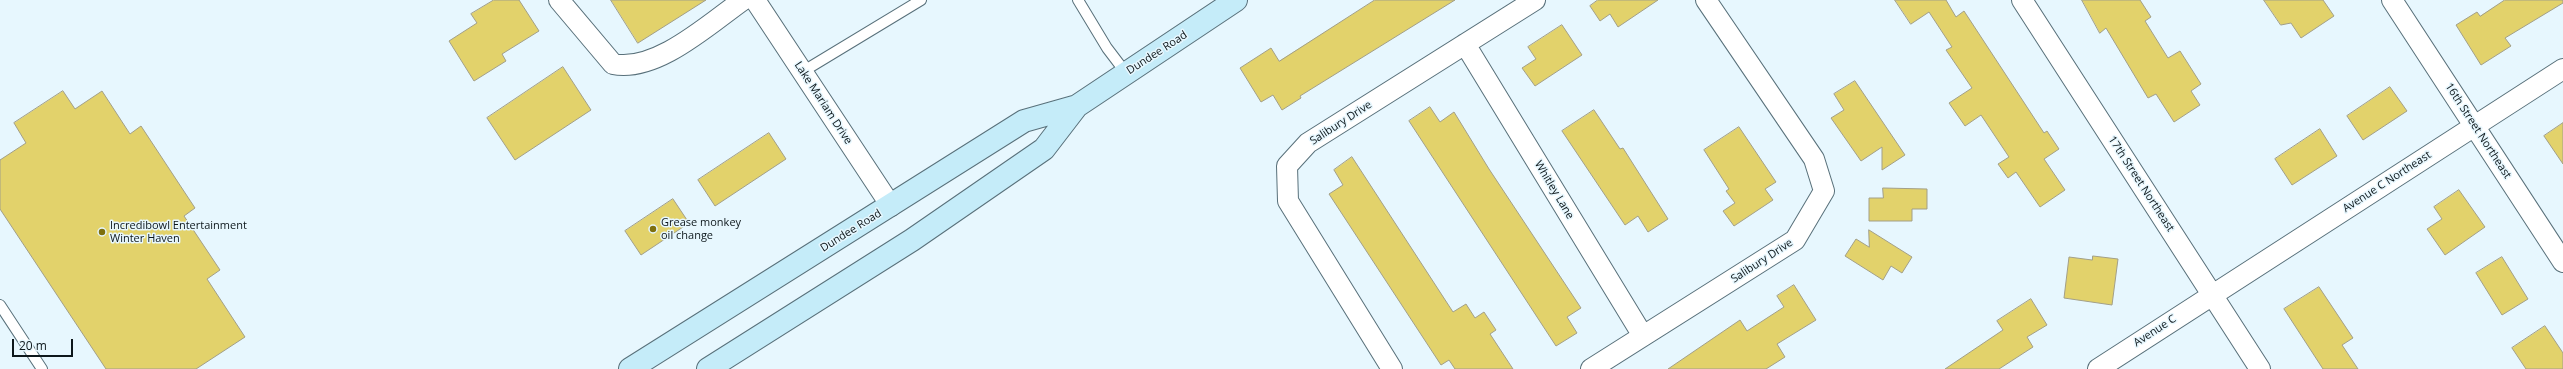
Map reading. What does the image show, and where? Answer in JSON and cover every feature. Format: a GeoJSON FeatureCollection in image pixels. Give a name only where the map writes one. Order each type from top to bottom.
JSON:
{"type":"FeatureCollection","features":[{"type":"Feature","properties":{"kind":"main road","name":"Dundee Road"},"geometry":{"type":"LineString","coordinates":[[630,369],[1024,121],[1077,106],[1236,0]]}},
{"type":"Feature","properties":{"kind":"main road","name":"Dundee Road"},"geometry":{"type":"LineString","coordinates":[[708,369],[912,240],[1044,149],[1077,106]]}},
{"type":"Feature","properties":{"kind":"street"},"geometry":{"type":"LineString","coordinates":[[559,0],[613,64],[622,66],[637,65],[660,56],[743,0]]}},
{"type":"Feature","properties":{"kind":"street","name":"Lake Mariam Drive"},"geometry":{"type":"LineString","coordinates":[[755,0],[891,206]]}},
{"type":"Feature","properties":{"kind":"street","name":"Salibury Drive"},"geometry":{"type":"LineString","coordinates":[[1392,369],[1288,201],[1288,166],[1308,144],[1535,0]]}},
{"type":"Feature","properties":{"kind":"street","name":"Salibury Drive"},"geometry":{"type":"LineString","coordinates":[[1591,369],[1795,240],[1824,191],[1814,159],[1706,0]]}},
{"type":"Feature","properties":{"kind":"street","name":"17th Street Northeast"},"geometry":{"type":"LineString","coordinates":[[2022,0],[2260,369]]}},
{"type":"Feature","properties":{"kind":"street","name":"16th Street Northeast"},"geometry":{"type":"LineString","coordinates":[[2392,0],[2563,262]]}},
{"type":"Feature","properties":{"kind":"street","name":"Whitley Lane"},"geometry":{"type":"LineString","coordinates":[[1465,44],[1643,336]]}},
{"type":"Feature","properties":{"kind":"street","name":"Avenue C Northeast"},"geometry":{"type":"LineString","coordinates":[[2212,294],[2563,69]]}},
{"type":"Feature","properties":{"kind":"street","name":"Avenue C"},"geometry":{"type":"LineString","coordinates":[[2098,369],[2212,294]]}},
{"type":"Feature","properties":{"kind":"lane"},"geometry":{"type":"LineString","coordinates":[[802,72],[921,0]]}},
{"type":"Feature","properties":{"kind":"lane"},"geometry":{"type":"LineString","coordinates":[[1078,0],[1107,48],[1126,73]]}},
{"type":"Feature","properties":{"kind":"lane"},"geometry":{"type":"LineString","coordinates":[[0,305],[42,369]]}},
{"type":"Feature","properties":{"kind":"building"},"geometry":{"type":"Polygon","coordinates":[[[494,0],[519,0],[539,31],[502,54],[506,61],[474,81],[449,41],[477,23],[471,14],[494,0]]]}},
{"type":"Feature","properties":{"kind":"building"},"geometry":{"type":"Polygon","coordinates":[[[611,0],[706,0],[638,43],[611,0]]]}},
{"type":"Feature","properties":{"kind":"building"},"geometry":{"type":"Polygon","coordinates":[[[1375,0],[1455,0],[1300,96],[1301,98],[1282,110],[1273,95],[1261,102],[1240,68],[1271,48],[1279,61],[1375,0]]]}},
{"type":"Feature","properties":{"kind":"building"},"geometry":{"type":"Polygon","coordinates":[[[1598,0],[1658,0],[1618,27],[1610,14],[1600,21],[1590,6],[1598,0]]]}},
{"type":"Feature","properties":{"kind":"building"},"geometry":{"type":"Polygon","coordinates":[[[1895,0],[1946,0],[1956,17],[1964,11],[2044,133],[2047,131],[2059,149],[2044,159],[2065,190],[2040,207],[2016,172],[2008,178],[1998,164],[2009,157],[1981,115],[1965,126],[1949,103],[1972,88],[1946,50],[1952,47],[1929,12],[1911,24],[1895,0]]]}},
{"type":"Feature","properties":{"kind":"building"},"geometry":{"type":"Polygon","coordinates":[[[2082,0],[2140,0],[2151,17],[2145,21],[2168,58],[2180,51],[2201,84],[2191,91],[2200,105],[2174,122],[2156,94],[2148,98],[2106,28],[2100,33],[2082,0]]]}},
{"type":"Feature","properties":{"kind":"building"},"geometry":{"type":"Polygon","coordinates":[[[2264,0],[2323,0],[2334,16],[2301,38],[2291,23],[2281,25],[2264,0]]]}},
{"type":"Feature","properties":{"kind":"building"},"geometry":{"type":"Polygon","coordinates":[[[2505,0],[2563,0],[2563,3],[2505,38],[2511,46],[2481,65],[2456,25],[2477,12],[2480,16],[2505,0]]]}},
{"type":"Feature","properties":{"kind":"building"},"geometry":{"type":"Polygon","coordinates":[[[1562,25],[1582,55],[1535,86],[1522,68],[1536,59],[1528,47],[1562,25]]]}},
{"type":"Feature","properties":{"kind":"building"},"geometry":{"type":"Polygon","coordinates":[[[563,67],[591,110],[515,160],[487,118],[563,67]]]}},
{"type":"Feature","properties":{"kind":"building"},"geometry":{"type":"Polygon","coordinates":[[[1855,81],[1905,155],[1882,170],[1882,147],[1861,161],[1831,118],[1844,110],[1834,94],[1855,81]]]}},
{"type":"Feature","properties":{"kind":"building"},"geometry":{"type":"Polygon","coordinates":[[[2390,87],[2407,111],[2363,140],[2347,116],[2390,87]]]}},
{"type":"Feature","properties":{"kind":"building"},"geometry":{"type":"Polygon","coordinates":[[[63,91],[75,109],[102,91],[130,134],[141,126],[195,208],[184,216],[220,270],[207,279],[245,337],[196,369],[106,369],[0,209],[0,160],[26,143],[14,123],[63,91]]]}},
{"type":"Feature","properties":{"kind":"building"},"geometry":{"type":"Polygon","coordinates":[[[1430,107],[1440,122],[1454,112],[1489,169],[1581,308],[1567,317],[1577,333],[1556,346],[1409,121],[1430,107]]]}},
{"type":"Feature","properties":{"kind":"building"},"geometry":{"type":"Polygon","coordinates":[[[1594,110],[1620,149],[1623,148],[1668,219],[1648,232],[1638,216],[1625,225],[1562,131],[1594,110]]]}},
{"type":"Feature","properties":{"kind":"building"},"geometry":{"type":"Polygon","coordinates":[[[2563,123],[2563,164],[2544,136],[2563,123]]]}},
{"type":"Feature","properties":{"kind":"building"},"geometry":{"type":"Polygon","coordinates":[[[1739,127],[1776,182],[1765,189],[1773,200],[1734,226],[1723,211],[1735,203],[1726,191],[1729,189],[1704,150],[1739,127]]]}},
{"type":"Feature","properties":{"kind":"building"},"geometry":{"type":"Polygon","coordinates":[[[2320,129],[2337,156],[2292,185],[2275,159],[2320,129]]]}},
{"type":"Feature","properties":{"kind":"building"},"geometry":{"type":"Polygon","coordinates":[[[769,133],[786,159],[715,206],[698,180],[769,133]]]}},
{"type":"Feature","properties":{"kind":"building"},"geometry":{"type":"Polygon","coordinates":[[[1352,157],[1453,312],[1466,304],[1475,318],[1484,312],[1496,330],[1490,334],[1513,369],[1455,369],[1449,360],[1441,365],[1329,194],[1343,185],[1334,170],[1352,157]]]}},
{"type":"Feature","properties":{"kind":"building"},"geometry":{"type":"Polygon","coordinates":[[[1883,188],[1927,189],[1927,209],[1912,209],[1912,221],[1869,221],[1869,198],[1883,198],[1883,188]]]}},
{"type":"Feature","properties":{"kind":"building"},"geometry":{"type":"Polygon","coordinates":[[[2459,190],[2485,227],[2445,255],[2427,229],[2442,219],[2434,207],[2459,190]]]}},
{"type":"Feature","properties":{"kind":"building"},"geometry":{"type":"Polygon","coordinates":[[[673,199],[689,223],[641,255],[625,231],[673,199]]]}},
{"type":"Feature","properties":{"kind":"building"},"geometry":{"type":"Polygon","coordinates":[[[1869,230],[1912,257],[1902,273],[1891,266],[1883,280],[1845,256],[1856,239],[1869,247],[1869,230]]]}},
{"type":"Feature","properties":{"kind":"building"},"geometry":{"type":"Polygon","coordinates":[[[2093,256],[2118,259],[2112,305],[2064,298],[2069,257],[2092,260],[2093,256]]]}},
{"type":"Feature","properties":{"kind":"building"},"geometry":{"type":"Polygon","coordinates":[[[2502,257],[2528,299],[2502,315],[2476,273],[2502,257]]]}},
{"type":"Feature","properties":{"kind":"building"},"geometry":{"type":"Polygon","coordinates":[[[1794,285],[1816,320],[1777,344],[1785,357],[1766,369],[1668,369],[1740,320],[1747,331],[1784,307],[1777,296],[1794,285]]]}},
{"type":"Feature","properties":{"kind":"building"},"geometry":{"type":"Polygon","coordinates":[[[2319,287],[2353,338],[2342,345],[2358,369],[2323,369],[2284,309],[2319,287]]]}},
{"type":"Feature","properties":{"kind":"building"},"geometry":{"type":"Polygon","coordinates":[[[2031,299],[2047,325],[2027,337],[2033,347],[1999,369],[1945,369],[2003,330],[1997,321],[2031,299]]]}},
{"type":"Feature","properties":{"kind":"building"},"geometry":{"type":"Polygon","coordinates":[[[2545,326],[2563,353],[2563,369],[2526,369],[2512,348],[2545,326]]]}},
{"type":"Feature","properties":{"kind":"place","name":"Grease monkey oil change"},"geometry":{"type":"Point","coordinates":[653,229]}},
{"type":"Feature","properties":{"kind":"place","name":"Incredibowl Entertainment Winter Haven"},"geometry":{"type":"Point","coordinates":[102,232]}}]}
